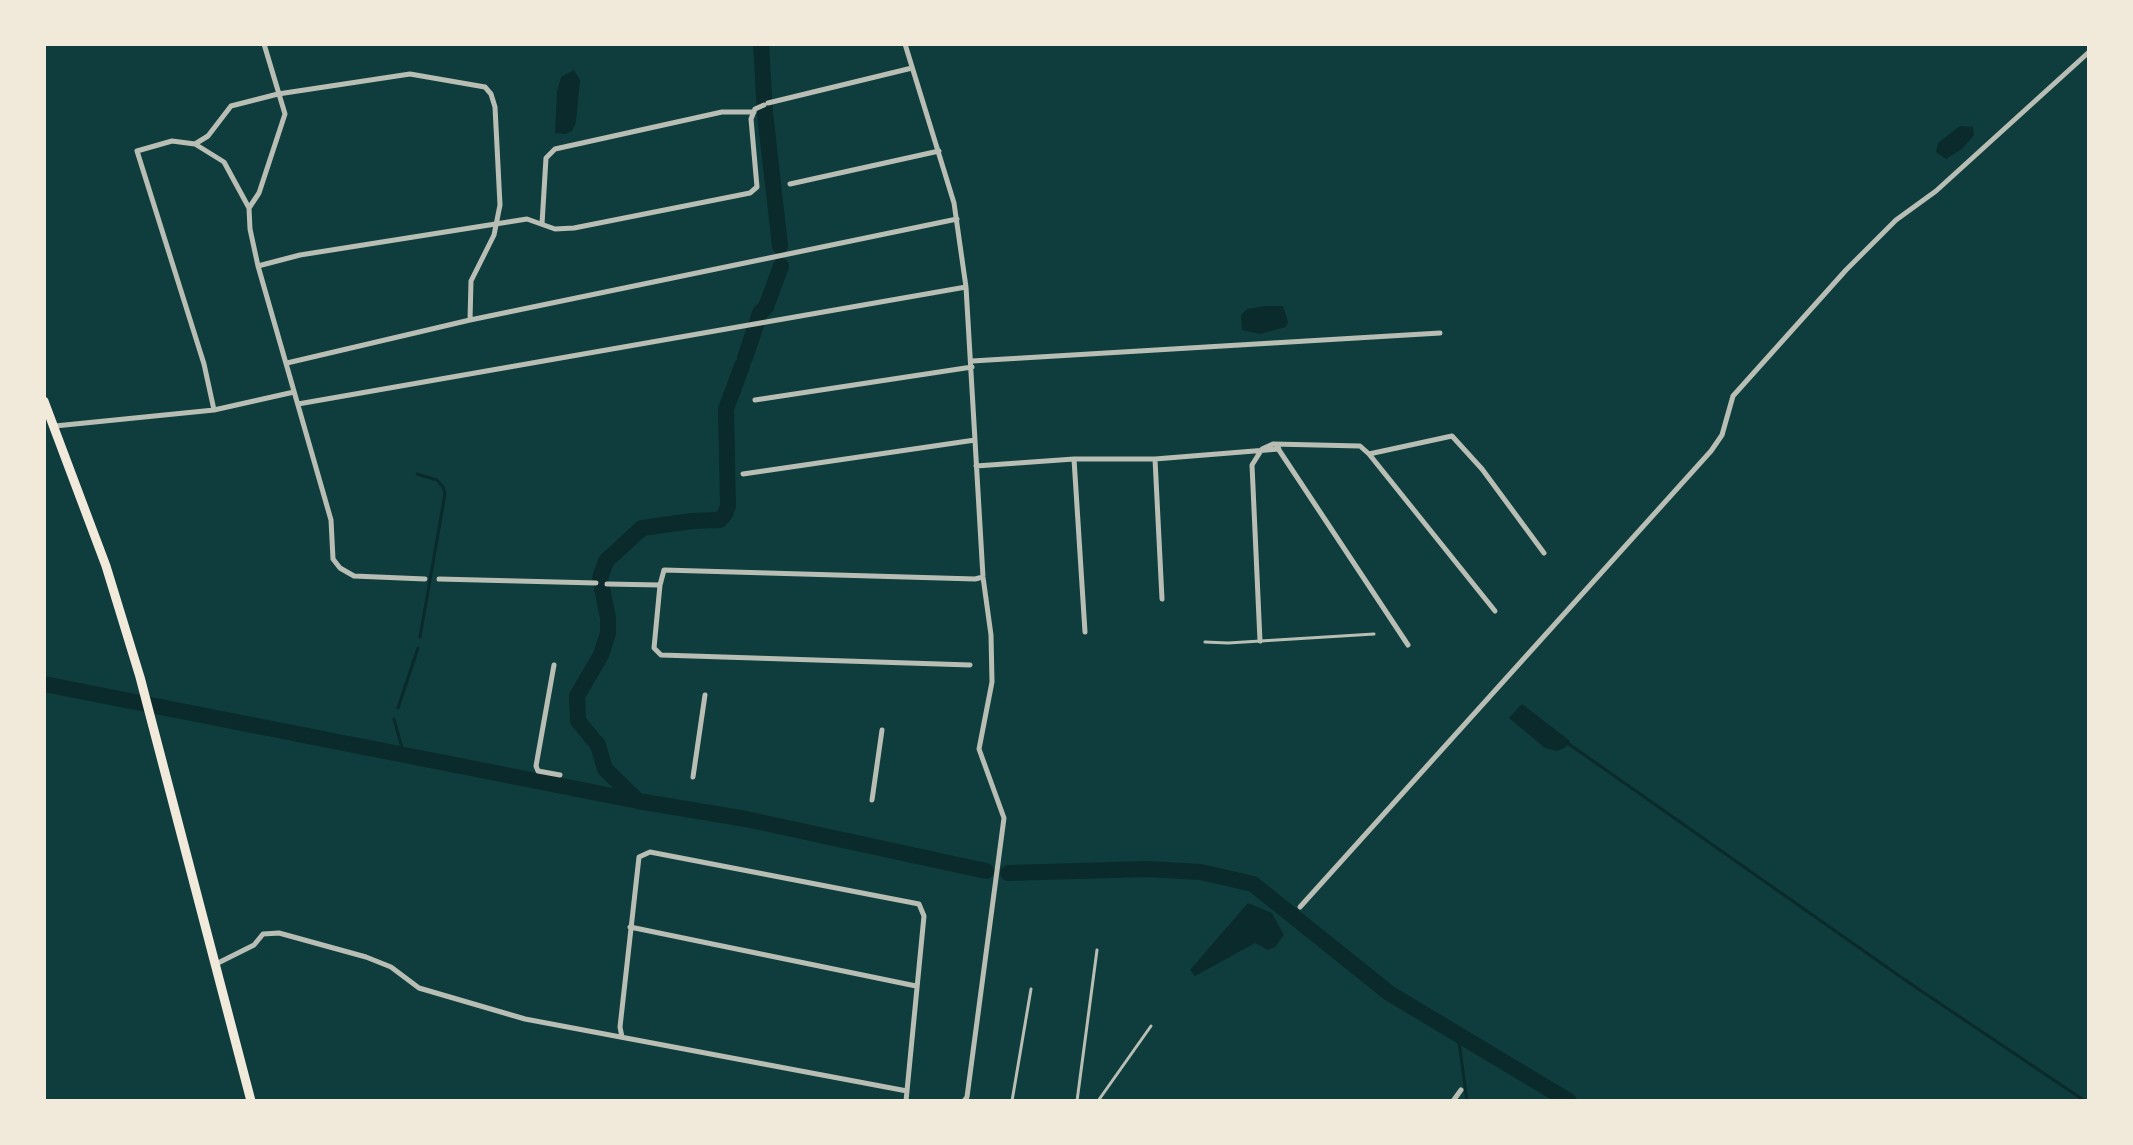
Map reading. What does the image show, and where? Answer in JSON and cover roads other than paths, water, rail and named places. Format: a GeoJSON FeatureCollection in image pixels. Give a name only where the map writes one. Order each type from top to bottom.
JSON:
{"type":"FeatureCollection","features":[{"type":"Feature","properties":{"kind":"highway"},"geometry":{"type":"LineString","coordinates":[[44,401],[106,566],[140,677],[251,1101]]}},
{"type":"Feature","properties":{"kind":"street"},"geometry":{"type":"LineString","coordinates":[[249,208],[259,193],[285,114],[264,44]]}},
{"type":"Feature","properties":{"kind":"street"},"geometry":{"type":"LineString","coordinates":[[905,44],[957,219],[966,287],[983,577],[991,635],[992,682],[979,749],[1004,818],[967,1097],[964,1101]]}},
{"type":"Feature","properties":{"kind":"street"},"geometry":{"type":"LineString","coordinates":[[1300,907],[1711,451],[1722,435],[1733,396],[1846,270],[1896,220],[1936,191],[2089,52]]}},
{"type":"Feature","properties":{"kind":"street"},"geometry":{"type":"LineString","coordinates":[[258,266],[300,255],[527,219],[555,229],[574,228],[750,193],[757,187],[751,119],[755,109],[912,68]]}},
{"type":"Feature","properties":{"kind":"street"},"geometry":{"type":"LineString","coordinates":[[195,144],[208,136],[231,106],[278,94],[410,74],[485,87],[495,107],[500,188],[498,223],[471,281],[470,320]]}},
{"type":"Feature","properties":{"kind":"street"},"geometry":{"type":"LineString","coordinates":[[542,224],[546,158],[555,149],[722,112],[754,112]]}},
{"type":"Feature","properties":{"kind":"street"},"geometry":{"type":"LineString","coordinates":[[214,410],[204,364],[137,151],[172,141],[195,144],[224,162],[249,208],[258,266],[331,520],[333,559],[340,568],[354,576],[425,579]]}},
{"type":"Feature","properties":{"kind":"street"},"geometry":{"type":"LineString","coordinates":[[790,184],[939,151]]}},
{"type":"Feature","properties":{"kind":"street"},"geometry":{"type":"LineString","coordinates":[[287,363],[470,320],[957,219]]}},
{"type":"Feature","properties":{"kind":"street"},"geometry":{"type":"LineString","coordinates":[[298,404],[966,287]]}},
{"type":"Feature","properties":{"kind":"street"},"geometry":{"type":"LineString","coordinates":[[755,400],[972,364],[1440,333]]}},
{"type":"Feature","properties":{"kind":"street"},"geometry":{"type":"LineString","coordinates":[[55,426],[214,410],[294,392]]}},
{"type":"Feature","properties":{"kind":"street"},"geometry":{"type":"LineString","coordinates":[[1369,454],[1452,436],[1482,469],[1544,553]]}},
{"type":"Feature","properties":{"kind":"street"},"geometry":{"type":"LineString","coordinates":[[743,474],[975,440]]}},
{"type":"Feature","properties":{"kind":"street"},"geometry":{"type":"LineString","coordinates":[[1273,444],[1408,645]]}},
{"type":"Feature","properties":{"kind":"street"},"geometry":{"type":"LineString","coordinates":[[1260,641],[1252,465],[1262,449],[1273,444],[1360,446],[1495,611]]}},
{"type":"Feature","properties":{"kind":"street"},"geometry":{"type":"LineString","coordinates":[[976,466],[1074,459],[1155,459],[1279,449]]}},
{"type":"Feature","properties":{"kind":"street"},"geometry":{"type":"LineString","coordinates":[[1074,459],[1085,632]]}},
{"type":"Feature","properties":{"kind":"street"},"geometry":{"type":"LineString","coordinates":[[1155,459],[1162,599]]}},
{"type":"Feature","properties":{"kind":"street"},"geometry":{"type":"LineString","coordinates":[[970,665],[661,655],[654,648],[660,585],[664,570],[983,577]]}},
{"type":"Feature","properties":{"kind":"street"},"geometry":{"type":"LineString","coordinates":[[439,579],[596,583]]}},
{"type":"Feature","properties":{"kind":"street"},"geometry":{"type":"LineString","coordinates":[[607,584],[660,585]]}},
{"type":"Feature","properties":{"kind":"street"},"geometry":{"type":"LineString","coordinates":[[554,665],[536,766],[538,771],[560,775]]}},
{"type":"Feature","properties":{"kind":"street"},"geometry":{"type":"LineString","coordinates":[[693,777],[705,695]]}},
{"type":"Feature","properties":{"kind":"street"},"geometry":{"type":"LineString","coordinates":[[872,800],[882,730]]}},
{"type":"Feature","properties":{"kind":"street"},"geometry":{"type":"LineString","coordinates":[[622,1037],[620,1027],[639,857],[650,852],[919,904],[924,916],[906,1101]]}},
{"type":"Feature","properties":{"kind":"street"},"geometry":{"type":"LineString","coordinates":[[630,927],[916,986]]}},
{"type":"Feature","properties":{"kind":"street"},"geometry":{"type":"LineString","coordinates":[[216,964],[254,945],[263,934],[279,933],[366,957],[391,967],[419,988],[525,1019],[907,1091]]}},
{"type":"Feature","properties":{"kind":"street"},"geometry":{"type":"LineString","coordinates":[[1453,1101],[1461,1090]]}},
{"type":"Feature","properties":{"kind":"lane"},"geometry":{"type":"LineString","coordinates":[[1205,642],[1374,634]]}},
{"type":"Feature","properties":{"kind":"lane"},"geometry":{"type":"LineString","coordinates":[[1077,1101],[1097,950]]}},
{"type":"Feature","properties":{"kind":"lane"},"geometry":{"type":"LineString","coordinates":[[1012,1101],[1031,989]]}},
{"type":"Feature","properties":{"kind":"lane"},"geometry":{"type":"LineString","coordinates":[[1098,1101],[1151,1026]]}},
{"type":"Feature","properties":{"kind":"water"},"geometry":{"type":"Polygon","coordinates":[[[574,70],[580,80],[576,122],[572,131],[555,133],[561,77],[574,70]]]}},
{"type":"Feature","properties":{"kind":"water"},"geometry":{"type":"Polygon","coordinates":[[[1960,126],[1973,127],[1974,135],[1962,149],[1946,159],[1936,152],[1938,143],[1960,126]]]}},
{"type":"Feature","properties":{"kind":"water"},"geometry":{"type":"Polygon","coordinates":[[[1283,306],[1288,322],[1286,327],[1260,334],[1242,330],[1241,315],[1247,309],[1283,306]]]}},
{"type":"Feature","properties":{"kind":"water"},"geometry":{"type":"Polygon","coordinates":[[[1522,704],[1570,741],[1566,747],[1557,751],[1545,748],[1509,718],[1522,704]]]}},
{"type":"Feature","properties":{"kind":"water"},"geometry":{"type":"Polygon","coordinates":[[[1248,903],[1272,913],[1284,935],[1275,947],[1268,950],[1255,943],[1195,976],[1190,970],[1248,903]]]}},
{"type":"Feature","properties":{"kind":"waterway"},"geometry":{"type":"LineString","coordinates":[[761,44],[765,113],[780,246]]}},
{"type":"Feature","properties":{"kind":"waterway"},"geometry":{"type":"LineString","coordinates":[[745,358],[760,313],[766,307],[781,266]]}},
{"type":"Feature","properties":{"kind":"waterway"},"geometry":{"type":"LineString","coordinates":[[742,366],[726,409],[728,506],[725,514],[720,520],[642,528],[606,561],[600,578],[608,633],[601,655],[577,696],[578,721],[598,745],[605,769],[638,801],[746,819],[986,871]]}},
{"type":"Feature","properties":{"kind":"waterway"},"geometry":{"type":"LineString","coordinates":[[417,474],[437,480],[445,494],[420,637]]}},
{"type":"Feature","properties":{"kind":"waterway"},"geometry":{"type":"LineString","coordinates":[[398,708],[418,648]]}},
{"type":"Feature","properties":{"kind":"waterway"},"geometry":{"type":"LineString","coordinates":[[44,684],[638,801]]}},
{"type":"Feature","properties":{"kind":"waterway"},"geometry":{"type":"LineString","coordinates":[[394,719],[404,755]]}},
{"type":"Feature","properties":{"kind":"waterway"},"geometry":{"type":"LineString","coordinates":[[1566,742],[1908,982],[2085,1101]]}},
{"type":"Feature","properties":{"kind":"waterway"},"geometry":{"type":"LineString","coordinates":[[1008,873],[1147,869],[1201,872],[1253,884],[1389,993],[1569,1101]]}},
{"type":"Feature","properties":{"kind":"waterway"},"geometry":{"type":"LineString","coordinates":[[1458,1035],[1467,1101]]}}]}
